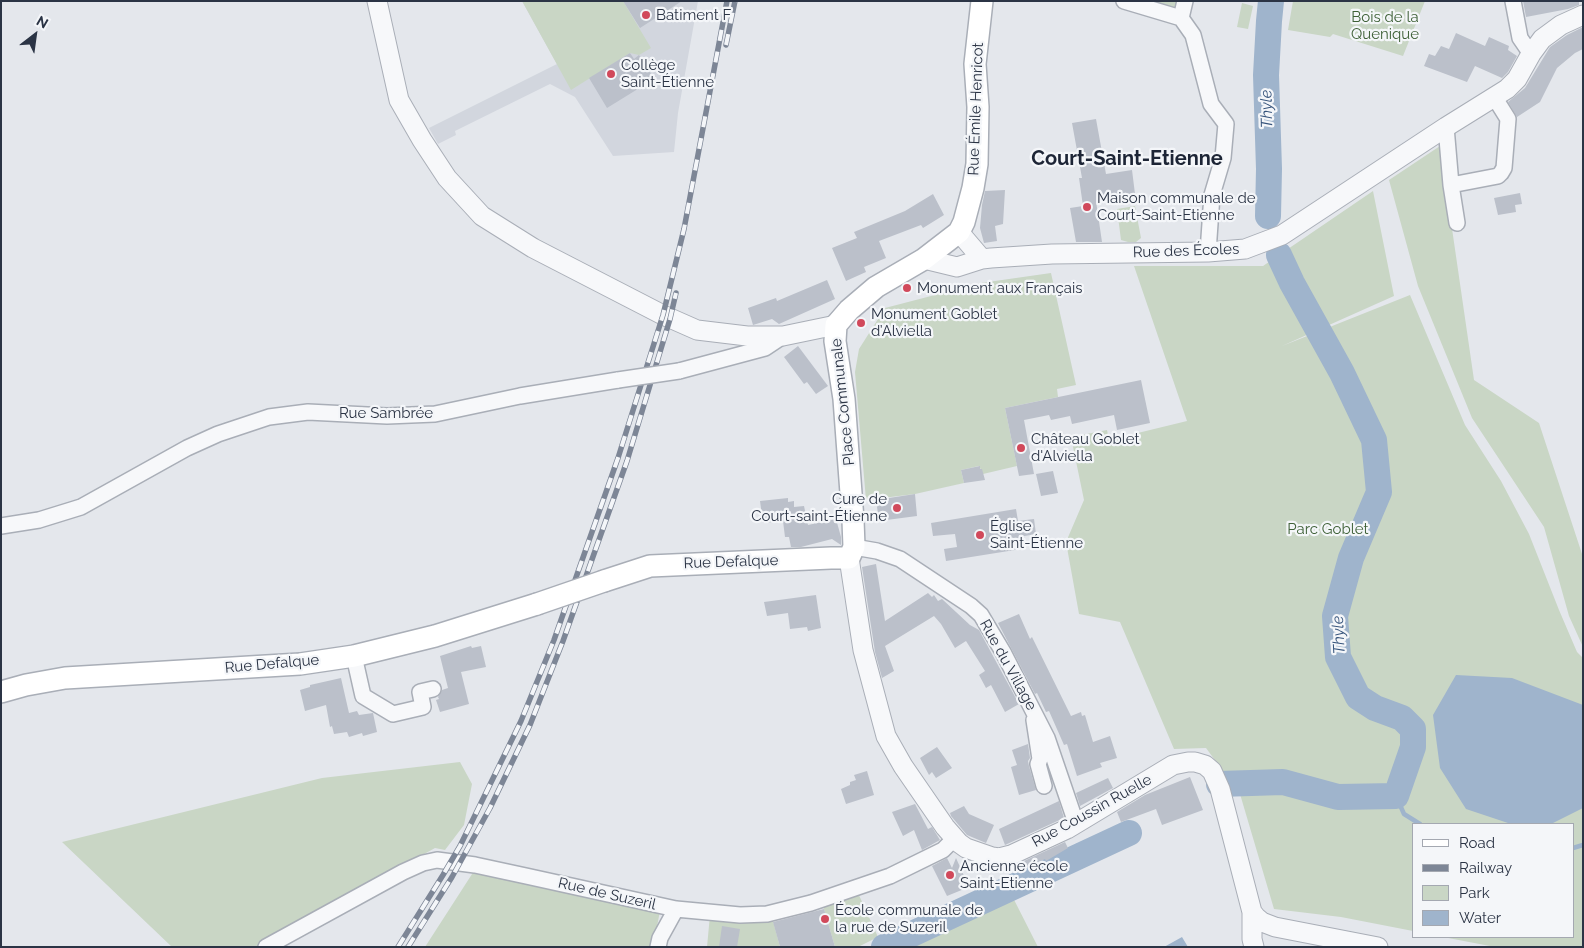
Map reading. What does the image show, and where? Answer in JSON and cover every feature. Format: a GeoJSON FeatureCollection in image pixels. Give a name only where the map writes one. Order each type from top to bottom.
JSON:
{"type":"FeatureCollection","features":[{"type":"Feature","properties":{"kind":"main road","name":"Rue Émile Henricot"},"geometry":{"type":"LineString","coordinates":[[959,232],[964,222],[973,188],[978,147],[975,64],[982,1]]}},
{"type":"Feature","properties":{"kind":"main road","name":"Place Communale"},"geometry":{"type":"LineString","coordinates":[[852,553],[844,399],[836,341],[836,325],[849,310],[876,287],[924,259],[959,232]]}},
{"type":"Feature","properties":{"kind":"main road","name":"Rue Defalque"},"geometry":{"type":"LineString","coordinates":[[1,692],[65,678],[300,664],[354,656],[435,636],[650,566],[852,553]]}},
{"type":"Feature","properties":{"kind":"street"},"geometry":{"type":"LineString","coordinates":[[377,1],[399,100],[447,178],[482,216],[534,248],[697,330],[737,335],[783,336],[836,325]]}},
{"type":"Feature","properties":{"kind":"street"},"geometry":{"type":"LineString","coordinates":[[1124,1],[1181,18],[1193,35],[1211,104],[1226,124],[1223,158],[1212,195],[1208,252]]}},
{"type":"Feature","properties":{"kind":"street"},"geometry":{"type":"LineString","coordinates":[[1181,18],[1185,1]]}},
{"type":"Feature","properties":{"kind":"street"},"geometry":{"type":"LineString","coordinates":[[1513,1],[1518,32],[1530,54]]}},
{"type":"Feature","properties":{"kind":"street","name":"Rue des Écoles"},"geometry":{"type":"LineString","coordinates":[[982,259],[1052,254],[1208,252],[1245,249],[1274,238],[1512,85],[1536,45],[1561,24],[1583,15]]}},
{"type":"Feature","properties":{"kind":"street"},"geometry":{"type":"LineString","coordinates":[[1451,185],[1498,176],[1502,173],[1508,119],[1498,102],[1493,98]]}},
{"type":"Feature","properties":{"kind":"street"},"geometry":{"type":"LineString","coordinates":[[1446,127],[1451,185],[1457,224]]}},
{"type":"Feature","properties":{"kind":"street"},"geometry":{"type":"LineString","coordinates":[[924,259],[957,267],[982,259],[959,232]]}},
{"type":"Feature","properties":{"kind":"street","name":"Rue Sambrée"},"geometry":{"type":"LineString","coordinates":[[1,526],[39,520],[81,507],[187,448],[218,434],[270,417],[308,412],[387,416],[435,414],[520,396],[679,371],[765,348],[783,336]]}},
{"type":"Feature","properties":{"kind":"street","name":"Rue du Village"},"geometry":{"type":"LineString","coordinates":[[852,553],[877,551],[900,560],[971,606],[981,615],[1048,738],[1076,823]]}},
{"type":"Feature","properties":{"kind":"street","name":"Rue Coussin Ruelle"},"geometry":{"type":"LineString","coordinates":[[852,553],[863,650],[886,736],[900,762],[954,839],[966,848],[992,858],[1011,855],[1066,829],[1173,765],[1188,762],[1204,765],[1212,770],[1220,789],[1252,912],[1252,939],[1254,947]]}},
{"type":"Feature","properties":{"kind":"street"},"geometry":{"type":"LineString","coordinates":[[354,656],[363,696],[393,714],[423,707],[420,692],[433,689]]}},
{"type":"Feature","properties":{"kind":"street"},"geometry":{"type":"LineString","coordinates":[[1034,711],[1040,759],[1038,764],[1044,786]]}},
{"type":"Feature","properties":{"kind":"street","name":"Rue de Suzeril"},"geometry":{"type":"LineString","coordinates":[[266,947],[403,872],[423,863],[437,860],[526,876],[676,909],[740,915],[767,914],[811,903],[890,876],[944,850],[954,839]]}},
{"type":"Feature","properties":{"kind":"street"},"geometry":{"type":"LineString","coordinates":[[658,947],[660,938],[676,909]]}},
{"type":"Feature","properties":{"kind":"street"},"geometry":{"type":"LineString","coordinates":[[1252,912],[1262,922],[1275,927],[1378,947]]}},
{"type":"Feature","properties":{"kind":"street"},"geometry":{"type":"LineString","coordinates":[[1254,947],[1275,927]]}},
{"type":"Feature","properties":{"kind":"shaded area","name":"Collège Saint-Étienne"},"geometry":{"type":"Polygon","coordinates":[[[522,1],[698,1],[678,113],[674,152],[613,156],[575,97],[550,84],[455,131],[456,135],[438,144],[429,128],[557,64],[522,1]]]}},
{"type":"Feature","properties":{"kind":"green space"},"geometry":{"type":"Polygon","coordinates":[[[522,1],[623,1],[651,48],[639,55],[630,53],[571,90],[522,1]]]}},
{"type":"Feature","properties":{"kind":"green space"},"geometry":{"type":"Polygon","coordinates":[[[1124,1],[1185,1],[1181,18],[1124,1]]]}},
{"type":"Feature","properties":{"kind":"green space","name":"Bois de la Quenique"},"geometry":{"type":"Polygon","coordinates":[[[1293,1],[1425,1],[1403,56],[1333,34],[1330,37],[1288,30],[1293,1]]]}},
{"type":"Feature","properties":{"kind":"green space"},"geometry":{"type":"Polygon","coordinates":[[[1242,3],[1253,6],[1248,29],[1237,27],[1242,3]]]}},
{"type":"Feature","properties":{"kind":"green space"},"geometry":{"type":"Polygon","coordinates":[[[1440,146],[1474,380],[1539,423],[1583,557],[1583,647],[1569,616],[1544,527],[1472,418],[1418,286],[1389,180],[1440,146]]]}},
{"type":"Feature","properties":{"kind":"green space","name":"Parc Goblet"},"geometry":{"type":"Polygon","coordinates":[[[1373,191],[1394,296],[1282,346],[1410,295],[1465,425],[1501,481],[1529,534],[1577,652],[1583,658],[1583,947],[1495,947],[1448,938],[1574,938],[1574,823],[1412,823],[1412,931],[1341,917],[1274,909],[1240,794],[1206,748],[1174,749],[1120,622],[1079,614],[1066,542],[1084,500],[1071,437],[1107,430],[1109,440],[1187,421],[1134,266],[1263,266],[1373,191]]]}},
{"type":"Feature","properties":{"kind":"green space"},"geometry":{"type":"Polygon","coordinates":[[[1135,206],[1141,238],[1136,242],[1121,240],[1117,209],[1135,206]]]}},
{"type":"Feature","properties":{"kind":"green space"},"geometry":{"type":"Polygon","coordinates":[[[1051,273],[1076,385],[1057,389],[1058,397],[1005,408],[1017,466],[983,474],[979,466],[961,470],[964,483],[915,494],[866,500],[855,372],[859,349],[885,308],[981,283],[1051,273]]]}},
{"type":"Feature","properties":{"kind":"green space"},"geometry":{"type":"Polygon","coordinates":[[[460,762],[472,784],[464,825],[445,850],[435,848],[257,947],[172,947],[62,842],[322,778],[460,762]]]}},
{"type":"Feature","properties":{"kind":"green space"},"geometry":{"type":"Polygon","coordinates":[[[474,871],[660,911],[653,947],[425,947],[474,871]]]}},
{"type":"Feature","properties":{"kind":"green space"},"geometry":{"type":"Polygon","coordinates":[[[1005,882],[1038,947],[877,947],[1005,882]]]}},
{"type":"Feature","properties":{"kind":"green space"},"geometry":{"type":"Polygon","coordinates":[[[858,893],[878,937],[858,947],[835,947],[823,906],[847,899],[858,893]]]}},
{"type":"Feature","properties":{"kind":"green space"},"geometry":{"type":"Polygon","coordinates":[[[710,915],[773,921],[780,947],[707,947],[710,915]]]}},
{"type":"Feature","properties":{"kind":"water"},"geometry":{"type":"Polygon","coordinates":[[[1456,675],[1512,678],[1583,705],[1583,808],[1553,823],[1508,823],[1466,809],[1440,768],[1433,715],[1456,675]]]}},
{"type":"Feature","properties":{"kind":"water"},"geometry":{"type":"Polygon","coordinates":[[[1182,937],[1188,947],[1164,947],[1182,937]]]}},
{"type":"Feature","properties":{"kind":"building","name":"Batiment F"},"geometry":{"type":"Polygon","coordinates":[[[623,1],[682,1],[640,28],[623,1]]]}},
{"type":"Feature","properties":{"kind":"building"},"geometry":{"type":"Polygon","coordinates":[[[1523,1],[1579,1],[1579,5],[1526,17],[1523,1]]]}},
{"type":"Feature","properties":{"kind":"building"},"geometry":{"type":"Polygon","coordinates":[[[1583,27],[1583,49],[1557,68],[1540,102],[1517,117],[1508,102],[1525,88],[1550,47],[1583,27]]]}},
{"type":"Feature","properties":{"kind":"building"},"geometry":{"type":"Polygon","coordinates":[[[1456,33],[1485,46],[1489,37],[1509,46],[1508,50],[1517,56],[1508,72],[1502,78],[1475,66],[1467,82],[1424,66],[1429,54],[1435,56],[1441,46],[1449,49],[1456,33]]]}},
{"type":"Feature","properties":{"kind":"building"},"geometry":{"type":"Polygon","coordinates":[[[630,53],[634,59],[639,55],[654,79],[607,108],[589,78],[630,53]]]}},
{"type":"Feature","properties":{"kind":"building","name":"Maison communale de Court-Saint-Etienne"},"geometry":{"type":"Polygon","coordinates":[[[1096,119],[1106,174],[1132,170],[1135,194],[1096,201],[1102,242],[1076,242],[1070,208],[1083,206],[1079,178],[1082,178],[1072,123],[1096,119]]]}},
{"type":"Feature","properties":{"kind":"building"},"geometry":{"type":"Polygon","coordinates":[[[1005,190],[1003,224],[995,226],[997,241],[984,243],[980,228],[985,191],[1005,190]]]}},
{"type":"Feature","properties":{"kind":"building"},"geometry":{"type":"Polygon","coordinates":[[[1520,193],[1522,204],[1515,205],[1516,212],[1498,215],[1494,198],[1520,193]]]}},
{"type":"Feature","properties":{"kind":"building"},"geometry":{"type":"Polygon","coordinates":[[[933,194],[944,215],[923,228],[921,225],[879,241],[886,258],[864,267],[866,272],[846,281],[832,248],[857,238],[854,232],[905,211],[933,194]]]}},
{"type":"Feature","properties":{"kind":"building"},"geometry":{"type":"Polygon","coordinates":[[[827,280],[835,299],[779,324],[772,319],[753,325],[748,308],[776,298],[777,301],[827,280]]]}},
{"type":"Feature","properties":{"kind":"building"},"geometry":{"type":"Polygon","coordinates":[[[798,346],[828,386],[816,394],[807,382],[804,384],[784,357],[798,346]]]}},
{"type":"Feature","properties":{"kind":"building","name":"Château Goblet d'Alviella"},"geometry":{"type":"Polygon","coordinates":[[[1141,380],[1150,423],[1117,430],[1114,415],[1072,424],[1070,416],[1051,420],[1049,415],[1024,420],[1034,474],[1019,476],[1005,408],[1141,380]]]}},
{"type":"Feature","properties":{"kind":"building"},"geometry":{"type":"Polygon","coordinates":[[[980,466],[985,480],[964,483],[961,470],[980,466]]]}},
{"type":"Feature","properties":{"kind":"building"},"geometry":{"type":"Polygon","coordinates":[[[1053,471],[1058,493],[1041,496],[1036,474],[1053,471]]]}},
{"type":"Feature","properties":{"kind":"building","name":"Cure de Court-saint-Étienne"},"geometry":{"type":"Polygon","coordinates":[[[915,494],[917,516],[879,521],[876,500],[915,494]]]}},
{"type":"Feature","properties":{"kind":"building"},"geometry":{"type":"Polygon","coordinates":[[[788,498],[788,502],[794,501],[794,507],[804,506],[808,525],[836,519],[841,537],[841,545],[832,539],[801,547],[791,547],[789,537],[785,537],[783,521],[763,523],[760,501],[788,498]]]}},
{"type":"Feature","properties":{"kind":"building","name":"Église Saint-Étienne"},"geometry":{"type":"Polygon","coordinates":[[[1016,509],[1018,521],[1034,519],[1036,534],[1019,537],[1021,549],[946,561],[944,549],[957,547],[955,534],[933,536],[931,523],[1016,509]]]}},
{"type":"Feature","properties":{"kind":"building"},"geometry":{"type":"Polygon","coordinates":[[[876,564],[885,621],[928,593],[932,597],[934,595],[938,601],[942,599],[970,625],[979,630],[1019,704],[1005,712],[991,685],[986,688],[979,675],[985,671],[966,641],[955,648],[934,616],[885,646],[894,671],[882,678],[875,652],[862,567],[876,564]]]}},
{"type":"Feature","properties":{"kind":"building"},"geometry":{"type":"Polygon","coordinates":[[[816,595],[821,628],[808,631],[807,627],[790,629],[788,613],[767,616],[764,602],[816,595]]]}},
{"type":"Feature","properties":{"kind":"building"},"geometry":{"type":"Polygon","coordinates":[[[1019,614],[1030,639],[1032,637],[1071,716],[1081,712],[1082,716],[1085,715],[1093,742],[1110,736],[1117,758],[1100,763],[1102,767],[1077,776],[1067,744],[1064,745],[1049,711],[1046,712],[1037,693],[1035,694],[998,623],[1019,614]]]}},
{"type":"Feature","properties":{"kind":"building"},"geometry":{"type":"Polygon","coordinates":[[[471,646],[472,648],[481,646],[486,667],[461,672],[469,704],[440,712],[436,700],[439,699],[438,697],[442,690],[448,688],[440,656],[471,646]]]}},
{"type":"Feature","properties":{"kind":"building"},"geometry":{"type":"Polygon","coordinates":[[[341,678],[349,713],[357,711],[359,715],[373,713],[377,732],[363,736],[362,733],[349,737],[347,732],[334,734],[332,726],[330,727],[326,705],[305,711],[300,690],[310,687],[310,685],[341,678]]]}},
{"type":"Feature","properties":{"kind":"building"},"geometry":{"type":"Polygon","coordinates":[[[1028,744],[1030,758],[1028,761],[1036,790],[1019,795],[1011,767],[1017,765],[1012,750],[1028,744]]]}},
{"type":"Feature","properties":{"kind":"building"},"geometry":{"type":"Polygon","coordinates":[[[937,747],[952,768],[936,778],[932,772],[929,775],[920,758],[937,747]]]}},
{"type":"Feature","properties":{"kind":"building"},"geometry":{"type":"Polygon","coordinates":[[[867,771],[874,795],[846,804],[841,789],[856,780],[854,775],[867,771]]]}},
{"type":"Feature","properties":{"kind":"building"},"geometry":{"type":"Polygon","coordinates":[[[1190,777],[1203,810],[1162,825],[1156,809],[1121,822],[1117,812],[1145,795],[1190,777]]]}},
{"type":"Feature","properties":{"kind":"building"},"geometry":{"type":"Polygon","coordinates":[[[1108,778],[1113,788],[1080,806],[1076,793],[1108,778]]]}},
{"type":"Feature","properties":{"kind":"building"},"geometry":{"type":"Polygon","coordinates":[[[1059,801],[1064,818],[1005,845],[999,829],[1059,801]]]}},
{"type":"Feature","properties":{"kind":"building"},"geometry":{"type":"Polygon","coordinates":[[[915,804],[928,829],[932,827],[940,840],[922,850],[914,830],[903,836],[892,812],[915,804]]]}},
{"type":"Feature","properties":{"kind":"building"},"geometry":{"type":"Polygon","coordinates":[[[964,806],[969,814],[994,825],[986,843],[967,835],[951,816],[950,813],[964,806]]]}},
{"type":"Feature","properties":{"kind":"building"},"geometry":{"type":"Polygon","coordinates":[[[1065,842],[1068,848],[1046,861],[1045,859],[1028,868],[1024,861],[1065,842]]]}},
{"type":"Feature","properties":{"kind":"building","name":"Ancienne école Saint-Etienne"},"geometry":{"type":"Polygon","coordinates":[[[947,858],[952,868],[956,858],[969,887],[947,896],[932,866],[947,858]]]}},
{"type":"Feature","properties":{"kind":"building"},"geometry":{"type":"Polygon","coordinates":[[[824,909],[835,947],[780,947],[773,922],[824,909]]]}},
{"type":"Feature","properties":{"kind":"building"},"geometry":{"type":"Polygon","coordinates":[[[722,926],[740,929],[737,947],[719,947],[722,926]]]}},
{"type":"Feature","properties":{"kind":"waterway","name":"Thyle"},"geometry":{"type":"LineString","coordinates":[[1268,216],[1269,169],[1266,75],[1271,1]]}},
{"type":"Feature","properties":{"kind":"waterway","name":"Thyle"},"geometry":{"type":"LineString","coordinates":[[1219,784],[1283,782],[1338,797],[1396,796],[1413,747],[1413,729],[1402,718],[1375,708],[1358,697],[1338,657],[1335,616],[1351,558],[1379,492],[1374,440],[1342,373],[1292,283],[1279,255]]}},
{"type":"Feature","properties":{"kind":"waterway"},"geometry":{"type":"LineString","coordinates":[[1396,796],[1404,814],[1418,823]]}},
{"type":"Feature","properties":{"kind":"waterway","name":"Thyle"},"geometry":{"type":"LineString","coordinates":[[884,947],[1129,833]]}},
{"type":"Feature","properties":{"kind":"waterway"},"geometry":{"type":"LineString","coordinates":[[1574,848],[1583,845]]}},
{"type":"Feature","properties":{"kind":"railway"},"geometry":{"type":"LineString","coordinates":[[398,947],[460,846],[521,721],[554,640],[618,458],[663,315],[684,229],[727,1]]}},
{"type":"Feature","properties":{"kind":"railway"},"geometry":{"type":"LineString","coordinates":[[726,45],[735,1]]}},
{"type":"Feature","properties":{"kind":"railway"},"geometry":{"type":"LineString","coordinates":[[408,947],[452,877],[490,808],[530,725],[563,641],[627,461],[670,319],[676,293]]}},
{"type":"Feature","properties":{"kind":"place","name":"Batiment F"},"geometry":{"type":"Point","coordinates":[646,15]}},
{"type":"Feature","properties":{"kind":"place","name":"Collège Saint-Étienne"},"geometry":{"type":"Point","coordinates":[611,74]}},
{"type":"Feature","properties":{"kind":"place","name":"Maison communale de Court-Saint-Etienne"},"geometry":{"type":"Point","coordinates":[1087,207]}},
{"type":"Feature","properties":{"kind":"place","name":"Monument aux Français"},"geometry":{"type":"Point","coordinates":[907,288]}},
{"type":"Feature","properties":{"kind":"place","name":"Monument Goblet d’Alviella"},"geometry":{"type":"Point","coordinates":[861,323]}},
{"type":"Feature","properties":{"kind":"place","name":"Château Goblet d'Alviella"},"geometry":{"type":"Point","coordinates":[1021,448]}},
{"type":"Feature","properties":{"kind":"place","name":"Cure de Court-saint-Étienne"},"geometry":{"type":"Point","coordinates":[897,508]}},
{"type":"Feature","properties":{"kind":"place","name":"Église Saint-Étienne"},"geometry":{"type":"Point","coordinates":[980,535]}},
{"type":"Feature","properties":{"kind":"place","name":"Ancienne école Saint-Etienne"},"geometry":{"type":"Point","coordinates":[950,875]}},
{"type":"Feature","properties":{"kind":"place","name":"École communale de la rue de Suzeril"},"geometry":{"type":"Point","coordinates":[825,919]}},
{"type":"Feature","properties":{"kind":"district","name":"Court-Saint-Etienne"},"geometry":{"type":"Point","coordinates":[1127,159]}}]}
